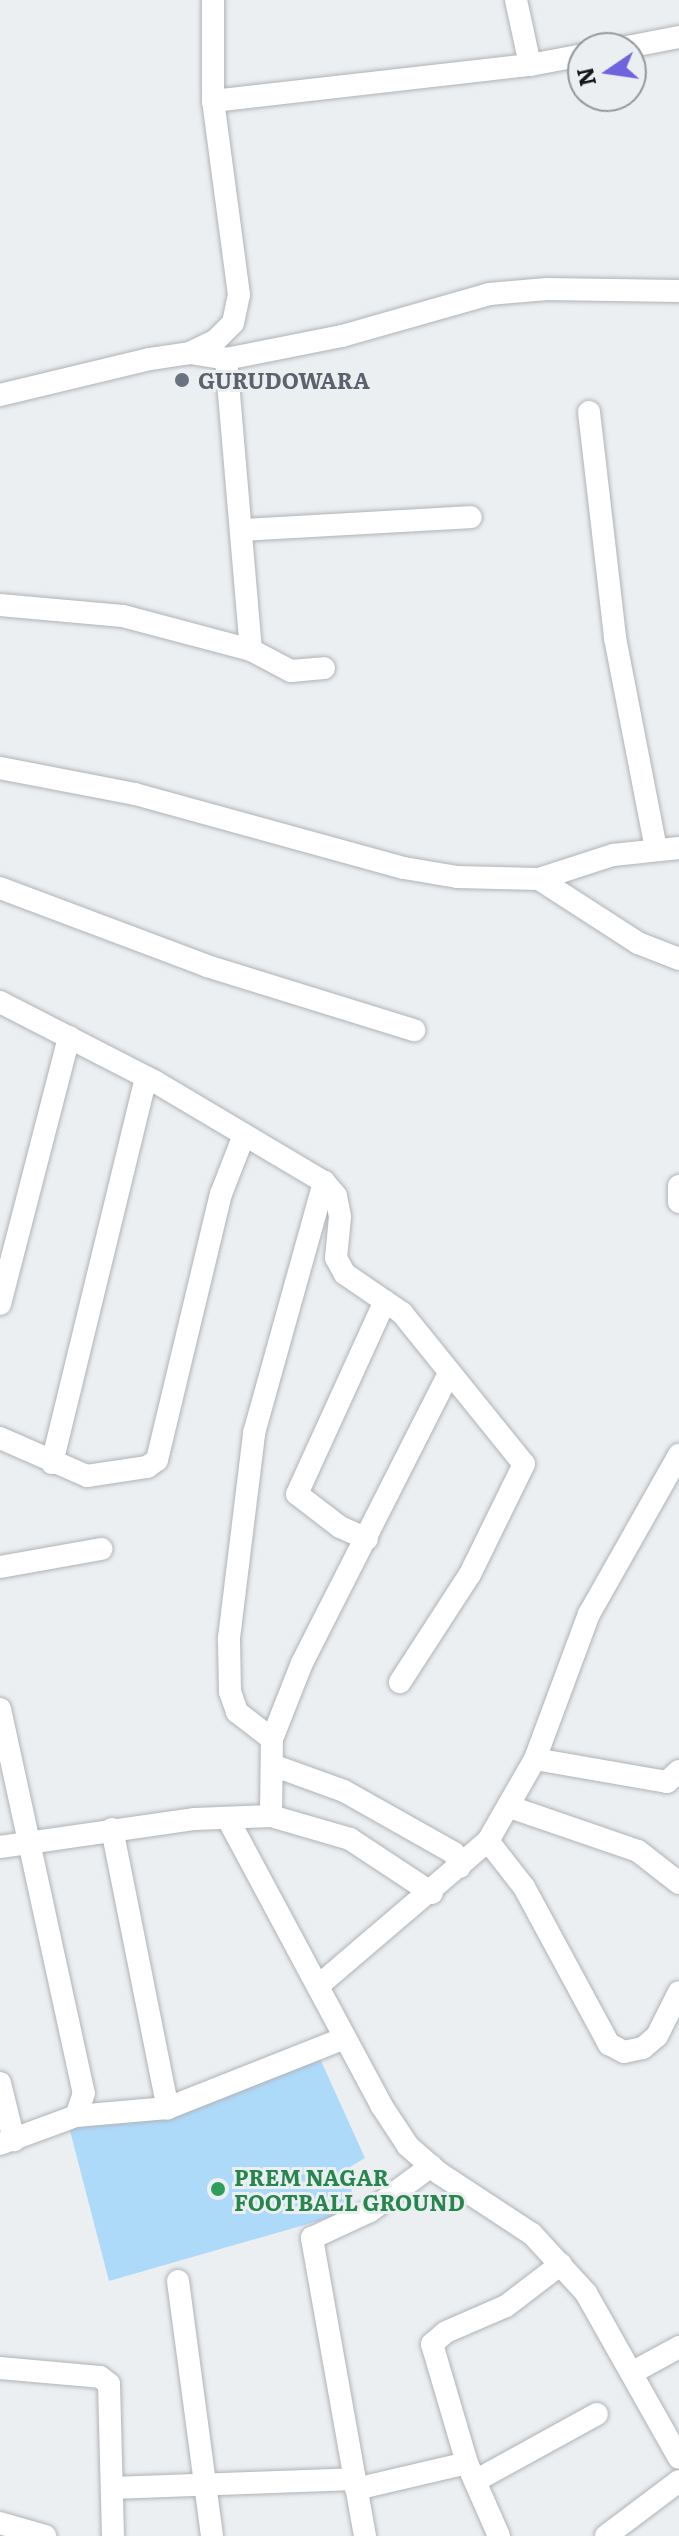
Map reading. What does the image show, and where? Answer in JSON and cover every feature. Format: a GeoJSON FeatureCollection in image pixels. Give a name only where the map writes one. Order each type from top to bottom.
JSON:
{"type":"FeatureCollection","features":[{"type":"Feature","properties":{"kind":"street"},"geometry":{"type":"LineString","coordinates":[[0,395],[190,353],[215,341],[233,323],[239,295],[213,101],[213,0]]}},
{"type":"Feature","properties":{"kind":"street"},"geometry":{"type":"LineString","coordinates":[[516,0],[530,65]]}},
{"type":"Feature","properties":{"kind":"street"},"geometry":{"type":"LineString","coordinates":[[647,43],[679,37]]}},
{"type":"Feature","properties":{"kind":"street"},"geometry":{"type":"LineString","coordinates":[[213,101],[530,65],[567,58]]}},
{"type":"Feature","properties":{"kind":"street"},"geometry":{"type":"LineString","coordinates":[[190,353],[226,359],[342,336],[489,294],[547,289],[679,291]]}},
{"type":"Feature","properties":{"kind":"street"},"geometry":{"type":"LineString","coordinates":[[226,359],[251,650]]}},
{"type":"Feature","properties":{"kind":"street"},"geometry":{"type":"LineString","coordinates":[[589,412],[615,638],[656,849]]}},
{"type":"Feature","properties":{"kind":"street"},"geometry":{"type":"LineString","coordinates":[[242,530],[471,517]]}},
{"type":"Feature","properties":{"kind":"street"},"geometry":{"type":"LineString","coordinates":[[0,605],[123,616],[251,650],[291,671],[324,668]]}},
{"type":"Feature","properties":{"kind":"street"},"geometry":{"type":"LineString","coordinates":[[0,768],[135,794],[404,868],[457,877],[539,879],[613,855],[679,848]]}},
{"type":"Feature","properties":{"kind":"street"},"geometry":{"type":"LineString","coordinates":[[539,879],[638,943],[679,959]]}},
{"type":"Feature","properties":{"kind":"street"},"geometry":{"type":"LineString","coordinates":[[0,888],[207,966],[414,1030]]}},
{"type":"Feature","properties":{"kind":"street"},"geometry":{"type":"LineString","coordinates":[[0,1002],[146,1077],[324,1182],[336,1196],[340,1217],[336,1258],[345,1274],[402,1313],[448,1375],[524,1464],[470,1574],[400,1682]]}},
{"type":"Feature","properties":{"kind":"street"},"geometry":{"type":"LineString","coordinates":[[0,1304],[69,1037]]}},
{"type":"Feature","properties":{"kind":"street"},"geometry":{"type":"LineString","coordinates":[[52,1463],[146,1077]]}},
{"type":"Feature","properties":{"kind":"street"},"geometry":{"type":"LineString","coordinates":[[0,1438],[87,1476],[147,1467],[157,1460],[221,1194],[244,1135]]}},
{"type":"Feature","properties":{"kind":"street"},"geometry":{"type":"LineString","coordinates":[[272,1739],[237,1712],[230,1692],[229,1638],[254,1433],[324,1182]]}},
{"type":"Feature","properties":{"kind":"street"},"geometry":{"type":"LineString","coordinates":[[679,1186],[679,1202]]}},
{"type":"Feature","properties":{"kind":"street"},"geometry":{"type":"LineString","coordinates":[[367,1539],[340,1527],[297,1494],[385,1301]]}},
{"type":"Feature","properties":{"kind":"street"},"geometry":{"type":"LineString","coordinates":[[271,1816],[275,1766],[272,1739],[302,1663],[448,1375]]}},
{"type":"Feature","properties":{"kind":"street"},"geometry":{"type":"LineString","coordinates":[[318,1986],[432,1893],[488,1841],[535,1759],[589,1614],[679,1455]]}},
{"type":"Feature","properties":{"kind":"street"},"geometry":{"type":"LineString","coordinates":[[0,1567],[101,1549]]}},
{"type":"Feature","properties":{"kind":"street"},"geometry":{"type":"LineString","coordinates":[[0,1709],[32,1838],[84,2093],[76,2116]]}},
{"type":"Feature","properties":{"kind":"street"},"geometry":{"type":"LineString","coordinates":[[535,1759],[667,1782],[679,1771]]}},
{"type":"Feature","properties":{"kind":"street"},"geometry":{"type":"LineString","coordinates":[[275,1766],[364,1801],[454,1853],[460,1867]]}},
{"type":"Feature","properties":{"kind":"street"},"geometry":{"type":"LineString","coordinates":[[510,1807],[638,1851],[679,1883]]}},
{"type":"Feature","properties":{"kind":"street"},"geometry":{"type":"LineString","coordinates":[[0,1847],[32,1838],[195,1819],[229,1821],[271,1816],[350,1839],[432,1893]]}},
{"type":"Feature","properties":{"kind":"street"},"geometry":{"type":"LineString","coordinates":[[229,1821],[345,2038],[408,2146],[431,2166],[532,2234],[561,2264],[586,2293],[635,2371],[679,2458]]}},
{"type":"Feature","properties":{"kind":"street"},"geometry":{"type":"LineString","coordinates":[[112,1829],[168,2108]]}},
{"type":"Feature","properties":{"kind":"street"},"geometry":{"type":"LineString","coordinates":[[488,1841],[524,1887],[609,2044],[624,2052],[643,2048],[657,2036],[679,1992]]}},
{"type":"Feature","properties":{"kind":"street"},"geometry":{"type":"LineString","coordinates":[[0,2083],[7,2142],[76,2116],[168,2108],[345,2038]]}},
{"type":"Feature","properties":{"kind":"street"},"geometry":{"type":"LineString","coordinates":[[365,2536],[312,2238],[370,2211],[431,2166]]}},
{"type":"Feature","properties":{"kind":"street"},"geometry":{"type":"LineString","coordinates":[[499,2536],[471,2472],[432,2344],[446,2332],[506,2306],[561,2264]]}},
{"type":"Feature","properties":{"kind":"street"},"geometry":{"type":"LineString","coordinates":[[178,2281],[212,2536]]}},
{"type":"Feature","properties":{"kind":"street"},"geometry":{"type":"LineString","coordinates":[[635,2371],[679,2347]]}},
{"type":"Feature","properties":{"kind":"street"},"geometry":{"type":"LineString","coordinates":[[0,2368],[100,2377],[109,2384],[113,2536]]}},
{"type":"Feature","properties":{"kind":"street"},"geometry":{"type":"LineString","coordinates":[[112,2488],[355,2484],[471,2472],[597,2414]]}},
{"type":"Feature","properties":{"kind":"street"},"geometry":{"type":"LineString","coordinates":[[606,2536],[679,2481]]}},
{"type":"Feature","properties":{"kind":"street"},"geometry":{"type":"LineString","coordinates":[[0,2523],[45,2536]]}},
{"type":"Feature","properties":{"kind":"shaded area","name":"PREM NAGAR FOOTBALL GROUND"},"geometry":{"type":"Polygon","coordinates":[[[317,2052],[365,2158],[350,2167],[353,2211],[109,2281],[69,2127],[317,2052]]]}},
{"type":"Feature","properties":{"kind":"place","name":"GURUDOWARA"},"geometry":{"type":"Point","coordinates":[182,380]}},
{"type":"Feature","properties":{"kind":"place","name":"PREM NAGAR FOOTBALL GROUND"},"geometry":{"type":"Point","coordinates":[218,2189]}}]}
